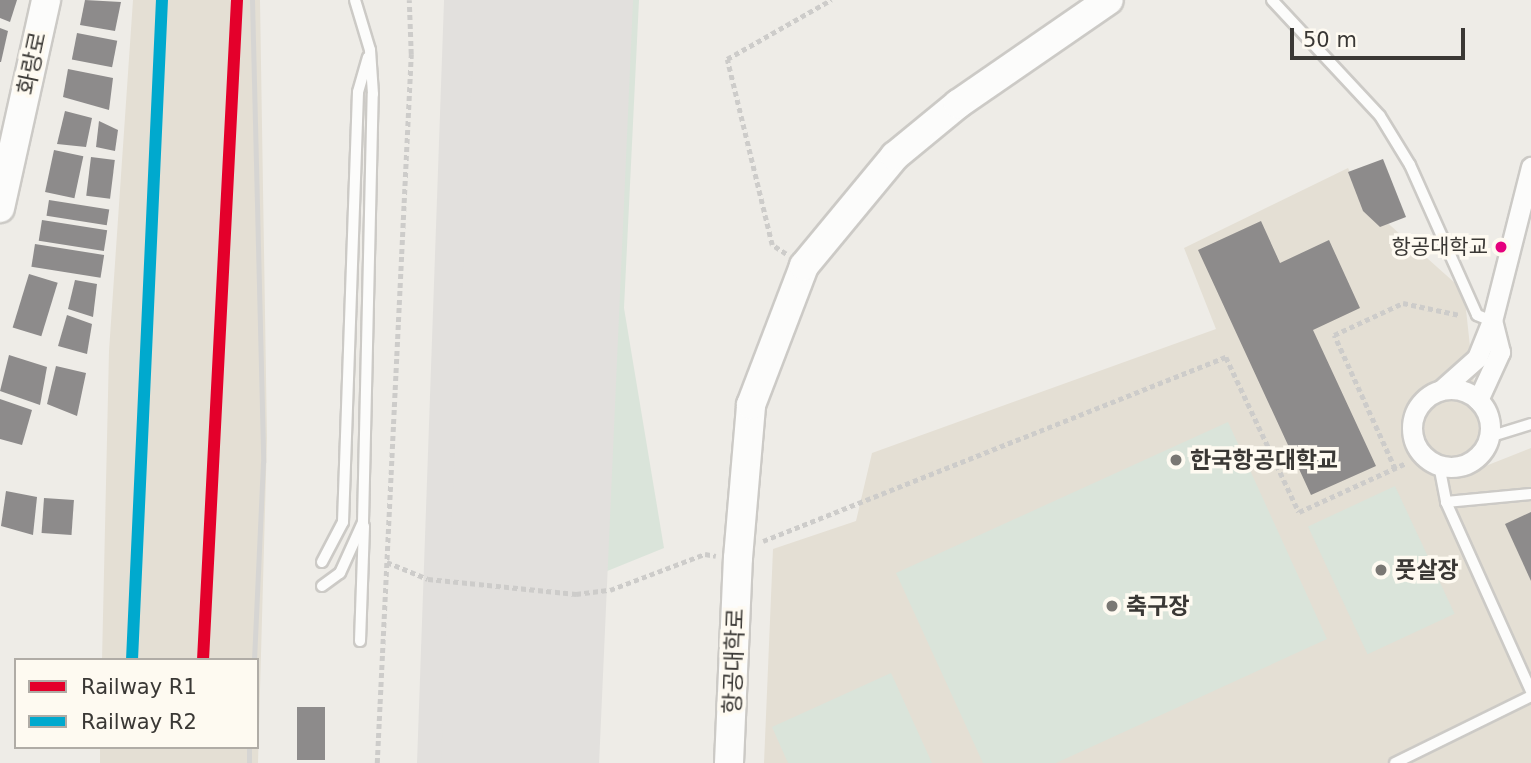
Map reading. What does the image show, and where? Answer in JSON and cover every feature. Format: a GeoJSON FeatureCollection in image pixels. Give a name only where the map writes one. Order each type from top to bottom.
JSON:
{"type":"FeatureCollection","features":[{"type":"Feature","properties":{"kind":"street","name":"화랑로"},"geometry":{"type":"LineString","coordinates":[[0,208],[46,0]]}},
{"type":"Feature","properties":{"kind":"street","name":"항공대학로"},"geometry":{"type":"LineString","coordinates":[[729,763],[738,555],[751,405],[804,266],[895,156],[958,104],[1109,0]]}},
{"type":"Feature","properties":{"kind":"street"},"geometry":{"type":"LineString","coordinates":[[1441,390],[1454,388],[1478,400],[1487,411],[1489,438],[1484,449],[1465,465],[1439,465],[1419,451],[1411,427],[1420,403],[1441,390],[1477,358],[1492,321],[1531,167]]}},
{"type":"Feature","properties":{"kind":"street"},"geometry":{"type":"LineString","coordinates":[[1478,400],[1500,352],[1492,321]]}},
{"type":"Feature","properties":{"kind":"lane"},"geometry":{"type":"LineString","coordinates":[[355,0],[370,50],[373,94],[360,641]]}},
{"type":"Feature","properties":{"kind":"lane"},"geometry":{"type":"LineString","coordinates":[[1272,0],[1380,116],[1410,165],[1477,315],[1492,321]]}},
{"type":"Feature","properties":{"kind":"lane"},"geometry":{"type":"LineString","coordinates":[[322,562],[343,522],[358,92],[370,50]]}},
{"type":"Feature","properties":{"kind":"lane"},"geometry":{"type":"LineString","coordinates":[[1489,438],[1531,424]]}},
{"type":"Feature","properties":{"kind":"lane"},"geometry":{"type":"LineString","coordinates":[[1439,465],[1446,502],[1531,691]]}},
{"type":"Feature","properties":{"kind":"lane"},"geometry":{"type":"LineString","coordinates":[[1446,502],[1531,494]]}},
{"type":"Feature","properties":{"kind":"lane"},"geometry":{"type":"LineString","coordinates":[[322,586],[340,572],[363,522]]}},
{"type":"Feature","properties":{"kind":"lane"},"geometry":{"type":"LineString","coordinates":[[1397,763],[1531,696]]}},
{"type":"Feature","properties":{"kind":"path"},"geometry":{"type":"LineString","coordinates":[[377,763],[411,54],[409,0]]}},
{"type":"Feature","properties":{"kind":"path"},"geometry":{"type":"LineString","coordinates":[[804,266],[772,245],[727,59],[831,0]]}},
{"type":"Feature","properties":{"kind":"path"},"geometry":{"type":"LineString","coordinates":[[1395,469],[1334,335],[1404,303],[1492,321]]}},
{"type":"Feature","properties":{"kind":"path"},"geometry":{"type":"LineString","coordinates":[[387,562],[428,579],[576,594],[610,590],[705,554],[738,555],[1226,357],[1299,512],[1406,463]]}},
{"type":"Feature","properties":{"kind":"shaded area"},"geometry":{"type":"Polygon","coordinates":[[[133,0],[260,0],[267,438],[259,727],[259,658],[102,658],[109,351],[133,0]]]}},
{"type":"Feature","properties":{"kind":"shaded area"},"geometry":{"type":"Polygon","coordinates":[[[590,0],[639,0],[624,308],[664,548],[595,576],[567,574],[590,0]]]}},
{"type":"Feature","properties":{"kind":"shaded area","name":"한국항공대학교"},"geometry":{"type":"Polygon","coordinates":[[[1348,168],[1364,202],[1464,291],[1483,467],[1531,448],[1531,763],[764,763],[773,549],[856,521],[872,453],[1216,329],[1184,248],[1348,168]]]}},
{"type":"Feature","properties":{"kind":"shaded area","name":"축구장"},"geometry":{"type":"Polygon","coordinates":[[[1228,422],[1327,639],[1056,763],[983,763],[896,573],[1228,422]]]}},
{"type":"Feature","properties":{"kind":"shaded area","name":"풋살장"},"geometry":{"type":"Polygon","coordinates":[[[1395,486],[1455,614],[1368,654],[1308,527],[1395,486]]]}},
{"type":"Feature","properties":{"kind":"shaded area"},"geometry":{"type":"Polygon","coordinates":[[[891,673],[932,763],[788,763],[772,727],[891,673]]]}},
{"type":"Feature","properties":{"kind":"shaded area"},"geometry":{"type":"Polygon","coordinates":[[[100,749],[258,749],[258,763],[100,763],[100,749]]]}},
{"type":"Feature","properties":{"kind":"building"},"geometry":{"type":"Polygon","coordinates":[[[0,0],[17,0],[10,22],[0,18],[0,0]]]}},
{"type":"Feature","properties":{"kind":"building"},"geometry":{"type":"Polygon","coordinates":[[[85,0],[121,2],[115,31],[80,25],[85,0]]]}},
{"type":"Feature","properties":{"kind":"building"},"geometry":{"type":"Polygon","coordinates":[[[0,28],[8,31],[1,62],[0,62],[0,28]]]}},
{"type":"Feature","properties":{"kind":"building"},"geometry":{"type":"Polygon","coordinates":[[[77,33],[117,41],[112,67],[72,60],[77,33]]]}},
{"type":"Feature","properties":{"kind":"building"},"geometry":{"type":"Polygon","coordinates":[[[68,69],[113,78],[109,110],[63,97],[68,69]]]}},
{"type":"Feature","properties":{"kind":"building"},"geometry":{"type":"Polygon","coordinates":[[[65,111],[92,118],[86,147],[57,144],[65,111]]]}},
{"type":"Feature","properties":{"kind":"building"},"geometry":{"type":"Polygon","coordinates":[[[99,121],[118,130],[115,151],[96,147],[99,121]]]}},
{"type":"Feature","properties":{"kind":"building"},"geometry":{"type":"Polygon","coordinates":[[[54,150],[83,156],[74,198],[45,192],[54,150]]]}},
{"type":"Feature","properties":{"kind":"building"},"geometry":{"type":"Polygon","coordinates":[[[91,157],[115,160],[110,199],[86,196],[91,157]]]}},
{"type":"Feature","properties":{"kind":"building"},"geometry":{"type":"Polygon","coordinates":[[[1383,159],[1406,217],[1380,227],[1363,211],[1348,172],[1383,159]]]}},
{"type":"Feature","properties":{"kind":"building"},"geometry":{"type":"Polygon","coordinates":[[[49,200],[109,210],[107,225],[46,216],[49,200]]]}},
{"type":"Feature","properties":{"kind":"building"},"geometry":{"type":"Polygon","coordinates":[[[42,220],[107,230],[104,251],[39,241],[42,220]]]}},
{"type":"Feature","properties":{"kind":"building"},"geometry":{"type":"Polygon","coordinates":[[[1261,221],[1280,263],[1329,240],[1360,308],[1313,330],[1376,466],[1311,495],[1198,250],[1261,221]]]}},
{"type":"Feature","properties":{"kind":"building"},"geometry":{"type":"Polygon","coordinates":[[[35,244],[104,255],[101,278],[31,267],[35,244]]]}},
{"type":"Feature","properties":{"kind":"building"},"geometry":{"type":"Polygon","coordinates":[[[29,274],[58,283],[41,336],[13,328],[29,274]]]}},
{"type":"Feature","properties":{"kind":"building"},"geometry":{"type":"Polygon","coordinates":[[[75,280],[97,284],[93,317],[68,309],[75,280]]]}},
{"type":"Feature","properties":{"kind":"building"},"geometry":{"type":"Polygon","coordinates":[[[67,315],[92,324],[87,354],[58,346],[67,315]]]}},
{"type":"Feature","properties":{"kind":"building"},"geometry":{"type":"Polygon","coordinates":[[[9,355],[47,367],[40,405],[0,391],[9,355]]]}},
{"type":"Feature","properties":{"kind":"building"},"geometry":{"type":"Polygon","coordinates":[[[56,366],[86,373],[77,416],[47,404],[56,366]]]}},
{"type":"Feature","properties":{"kind":"building"},"geometry":{"type":"Polygon","coordinates":[[[0,399],[32,410],[22,445],[0,439],[0,399]]]}},
{"type":"Feature","properties":{"kind":"building"},"geometry":{"type":"Polygon","coordinates":[[[6,491],[37,497],[33,535],[1,526],[6,491]]]}},
{"type":"Feature","properties":{"kind":"building"},"geometry":{"type":"Polygon","coordinates":[[[44,498],[74,500],[71,535],[42,533],[44,498]]]}},
{"type":"Feature","properties":{"kind":"building"},"geometry":{"type":"Polygon","coordinates":[[[1531,512],[1531,581],[1505,524],[1531,512]]]}},
{"type":"Feature","properties":{"kind":"building"},"geometry":{"type":"Polygon","coordinates":[[[297,707],[325,707],[325,760],[297,760],[297,707]]]}},
{"type":"Feature","properties":{"kind":"taxiway"},"geometry":{"type":"LineString","coordinates":[[448,763],[475,0]]}},
{"type":"Feature","properties":{"kind":"taxiway"},"geometry":{"type":"LineString","coordinates":[[525,0],[541,9],[554,35]]}},
{"type":"Feature","properties":{"kind":"taxiway"},"geometry":{"type":"LineString","coordinates":[[452,651],[525,652]]}},
{"type":"Feature","properties":{"kind":"runway"},"geometry":{"type":"LineString","coordinates":[[520,763],[554,0]]}},
{"type":"Feature","properties":{"kind":"railway"},"geometry":{"type":"LineString","coordinates":[[252,0],[263,462],[254,658]]}},
{"type":"Feature","properties":{"kind":"railway"},"geometry":{"type":"LineString","coordinates":[[249,749],[249,763]]}},
{"type":"Feature","properties":{"kind":"rail line","name":"R2"},"geometry":{"type":"LineString","coordinates":[[132,658],[162,0]]}},
{"type":"Feature","properties":{"kind":"rail line","name":"R1"},"geometry":{"type":"LineString","coordinates":[[203,658],[237,0]]}},
{"type":"Feature","properties":{"kind":"place","name":"항공대학교"},"geometry":{"type":"Point","coordinates":[1501,247]}},
{"type":"Feature","properties":{"kind":"place","name":"한국항공대학교"},"geometry":{"type":"Point","coordinates":[1176,460]}},
{"type":"Feature","properties":{"kind":"place","name":"풋살장"},"geometry":{"type":"Point","coordinates":[1381,570]}},
{"type":"Feature","properties":{"kind":"place","name":"축구장"},"geometry":{"type":"Point","coordinates":[1112,606]}}]}
